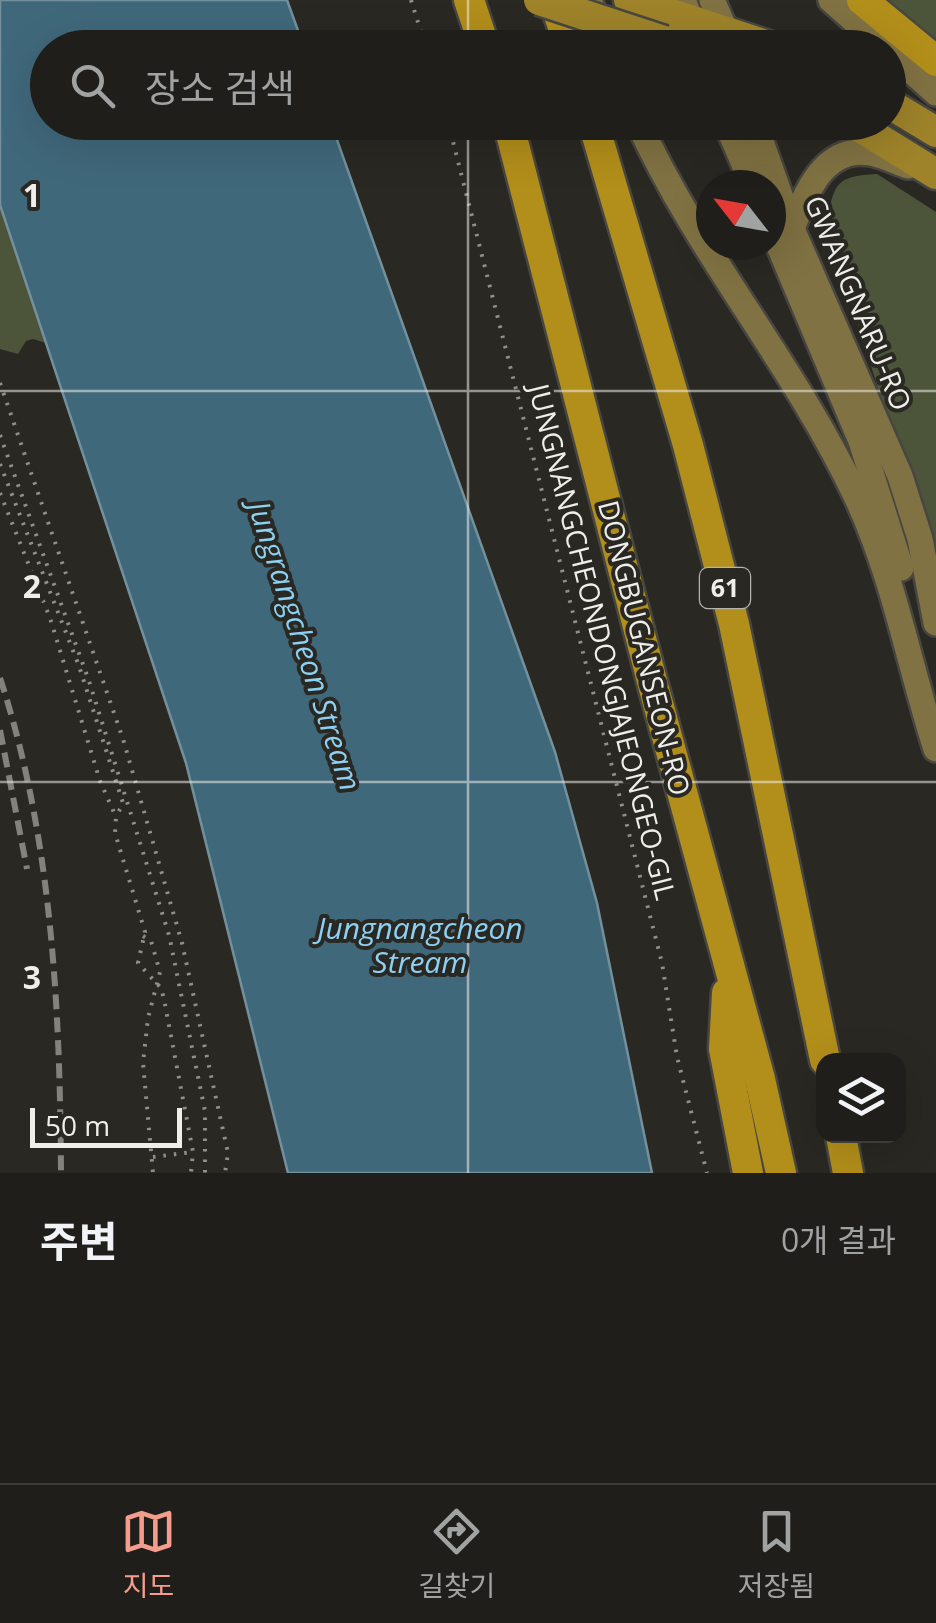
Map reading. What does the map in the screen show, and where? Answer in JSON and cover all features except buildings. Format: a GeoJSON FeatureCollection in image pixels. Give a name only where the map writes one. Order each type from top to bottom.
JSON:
{"type":"FeatureCollection","features":[{"type":"Feature","properties":{"kind":"highway"},"geometry":{"type":"LineString","coordinates":[[470,0],[479,30]]}},
{"type":"Feature","properties":{"kind":"highway"},"geometry":{"type":"LineString","coordinates":[[554,0],[564,30]]}},
{"type":"Feature","properties":{"kind":"highway"},"geometry":{"type":"LineString","coordinates":[[862,0],[898,30]]}},
{"type":"Feature","properties":{"kind":"highway"},"geometry":{"type":"LineString","coordinates":[[906,36],[936,61]]}},
{"type":"Feature","properties":{"kind":"highway","name":"DONGBUGANSEON-RO"},"geometry":{"type":"LineString","coordinates":[[513,140],[728,970],[760,1079],[781,1173]]}},
{"type":"Feature","properties":{"kind":"highway","name":"61"},"geometry":{"type":"LineString","coordinates":[[598,140],[683,426],[734,624],[825,1053]]}},
{"type":"Feature","properties":{"kind":"highway"},"geometry":{"type":"LineString","coordinates":[[728,970],[724,1049],[748,1173]]}},
{"type":"Feature","properties":{"kind":"highway"},"geometry":{"type":"LineString","coordinates":[[842,1143],[848,1173]]}},
{"type":"Feature","properties":{"kind":"main road"},"geometry":{"type":"LineString","coordinates":[[539,0],[699,29]]}},
{"type":"Feature","properties":{"kind":"main road"},"geometry":{"type":"LineString","coordinates":[[590,0],[601,30]]}},
{"type":"Feature","properties":{"kind":"main road"},"geometry":{"type":"LineString","coordinates":[[831,0],[865,30]]}},
{"type":"Feature","properties":{"kind":"main road"},"geometry":{"type":"LineString","coordinates":[[640,4],[699,29]]}},
{"type":"Feature","properties":{"kind":"main road"},"geometry":{"type":"LineString","coordinates":[[906,66],[936,92]]}},
{"type":"Feature","properties":{"kind":"main road"},"geometry":{"type":"LineString","coordinates":[[906,113],[936,132]]}},
{"type":"Feature","properties":{"kind":"main road"},"geometry":{"type":"LineString","coordinates":[[648,140],[832,448],[857,498],[883,563],[936,749]]}},
{"type":"Feature","properties":{"kind":"main road"},"geometry":{"type":"LineString","coordinates":[[734,140],[747,170]]}},
{"type":"Feature","properties":{"kind":"main road","name":"GWANGNARU-RO"},"geometry":{"type":"LineString","coordinates":[[759,140],[767,170]]}},
{"type":"Feature","properties":{"kind":"main road"},"geometry":{"type":"LineString","coordinates":[[881,140],[936,175]]}},
{"type":"Feature","properties":{"kind":"main road"},"geometry":{"type":"LineString","coordinates":[[786,222],[818,174],[842,156],[868,152],[936,175]]}},
{"type":"Feature","properties":{"kind":"main road","name":"GWANGNARU-RO"},"geometry":{"type":"LineString","coordinates":[[786,236],[900,476],[920,539],[936,623]]}},
{"type":"Feature","properties":{"kind":"main road","name":"GWANGNARU-RO"},"geometry":{"type":"LineString","coordinates":[[786,239],[861,441],[902,571],[936,711]]}},
{"type":"Feature","properties":{"kind":"path"},"geometry":{"type":"LineString","coordinates":[[411,0],[420,30]]}},
{"type":"Feature","properties":{"kind":"path","name":"JUNGNANGCHEONDONGJAJEONGEO-GIL"},"geometry":{"type":"LineString","coordinates":[[453,140],[662,963],[686,1100],[707,1173]]}},
{"type":"Feature","properties":{"kind":"path"},"geometry":{"type":"LineString","coordinates":[[0,383],[123,739],[182,944],[228,1153],[226,1173]]}},
{"type":"Feature","properties":{"kind":"path"},"geometry":{"type":"LineString","coordinates":[[0,435],[89,681],[169,935],[205,1111],[205,1173]]}},
{"type":"Feature","properties":{"kind":"path"},"geometry":{"type":"LineString","coordinates":[[0,464],[79,666],[123,803],[116,818]]}},
{"type":"Feature","properties":{"kind":"path"},"geometry":{"type":"LineString","coordinates":[[0,493],[50,618],[100,781],[116,818],[116,833],[144,936],[138,963],[164,999],[193,1152],[191,1173]]}},
{"type":"Feature","properties":{"kind":"path"},"geometry":{"type":"LineString","coordinates":[[144,936],[152,941],[159,967],[143,1063],[152,1173]]}},
{"type":"Feature","properties":{"kind":"path"},"geometry":{"type":"LineString","coordinates":[[153,1157],[193,1152]]}},
{"type":"Feature","properties":{"kind":"green space"},"geometry":{"type":"Polygon","coordinates":[[[881,0],[936,0],[936,47],[881,0]]]}},
{"type":"Feature","properties":{"kind":"green space"},"geometry":{"type":"Polygon","coordinates":[[[877,174],[936,212],[936,577],[827,223],[839,185],[852,177],[877,174]]]}},
{"type":"Feature","properties":{"kind":"green space"},"geometry":{"type":"Polygon","coordinates":[[[0,205],[46,343],[26,341],[18,354],[0,349],[0,205]]]}},
{"type":"Feature","properties":{"kind":"water","name":"Jungnangcheon Stream"},"geometry":{"type":"Polygon","coordinates":[[[0,0],[287,0],[298,30],[30,30],[30,140],[337,140],[555,752],[597,903],[652,1173],[288,1173],[186,763],[0,205],[0,0]]]}},
{"type":"Feature","properties":{"kind":"railway"},"geometry":{"type":"LineString","coordinates":[[0,678],[31,799],[50,923],[61,1173]]}},
{"type":"Feature","properties":{"kind":"railway"},"geometry":{"type":"LineString","coordinates":[[0,730],[27,869]]}},
{"type":"Feature","properties":{"kind":"water label","name":"Jungrangcheon Stream"},"geometry":{"type":"Point","coordinates":[304,646]}}]}
